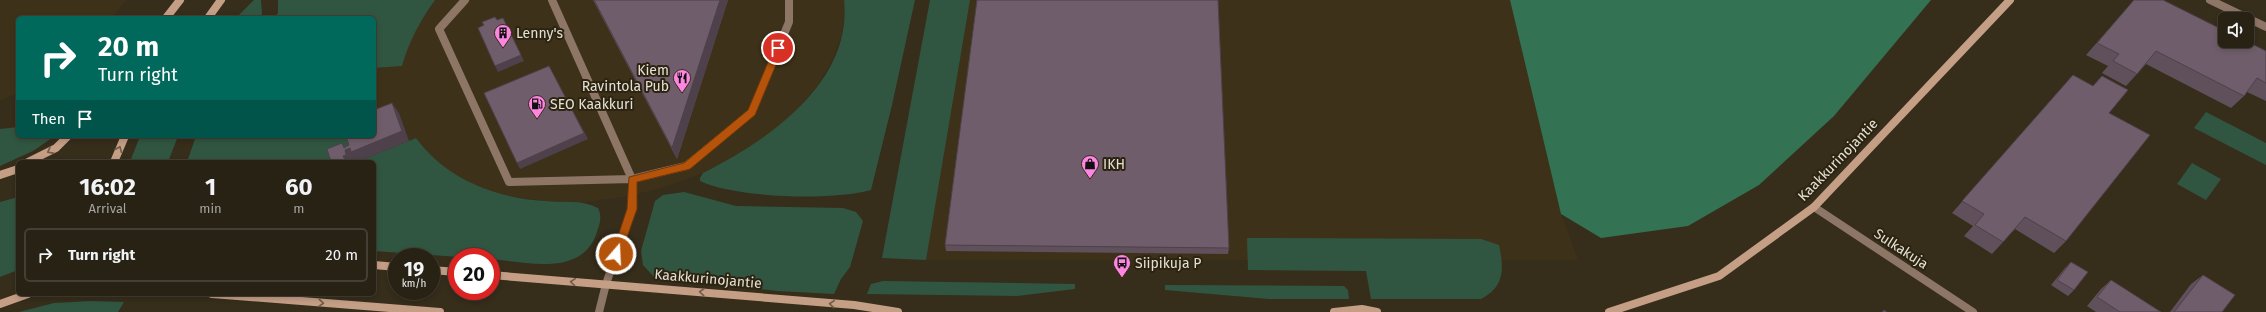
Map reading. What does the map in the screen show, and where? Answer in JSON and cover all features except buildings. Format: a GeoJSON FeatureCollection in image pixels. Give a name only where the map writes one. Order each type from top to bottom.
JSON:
{"type":"FeatureCollection","features":[{"type":"Feature","properties":{"kind":"street"},"geometry":{"type":"LineString","coordinates":[[168,16],[180,0]]}},
{"type":"Feature","properties":{"kind":"street"},"geometry":{"type":"LineString","coordinates":[[209,16],[221,0]]}},
{"type":"Feature","properties":{"kind":"street"},"geometry":{"type":"LineString","coordinates":[[465,0],[439,29],[509,182],[632,179],[686,166],[752,112],[789,22],[789,0]]}},
{"type":"Feature","properties":{"kind":"street"},"geometry":{"type":"LineString","coordinates":[[552,0],[632,179],[632,209],[606,284],[599,312]]}},
{"type":"Feature","properties":{"kind":"street","name":"Kaakkurinojantie"},"geometry":{"type":"LineString","coordinates":[[1609,312],[1719,276],[1814,207],[2010,0]]}},
{"type":"Feature","properties":{"kind":"street"},"geometry":{"type":"LineString","coordinates":[[2210,0],[2266,27]]}},
{"type":"Feature","properties":{"kind":"street"},"geometry":{"type":"LineString","coordinates":[[32,160],[56,148],[66,138]]}},
{"type":"Feature","properties":{"kind":"street"},"geometry":{"type":"LineString","coordinates":[[115,160],[124,138]]}},
{"type":"Feature","properties":{"kind":"street"},"geometry":{"type":"LineString","coordinates":[[0,175],[16,169]]}},
{"type":"Feature","properties":{"kind":"street","name":"Sulkakuja"},"geometry":{"type":"LineString","coordinates":[[1814,207],[1973,312]]}},
{"type":"Feature","properties":{"kind":"street"},"geometry":{"type":"LineString","coordinates":[[376,266],[388,267]]}},
{"type":"Feature","properties":{"kind":"street","name":"Kaakkurinojantie"},"geometry":{"type":"LineString","coordinates":[[500,276],[854,306],[898,312]]}},
{"type":"Feature","properties":{"kind":"street"},"geometry":{"type":"LineString","coordinates":[[0,304],[22,296]]}},
{"type":"Feature","properties":{"kind":"street"},"geometry":{"type":"LineString","coordinates":[[237,296],[440,312]]}},
{"type":"Feature","properties":{"kind":"street"},"geometry":{"type":"LineString","coordinates":[[1334,312],[1362,309],[1377,312]]}},
{"type":"Feature","properties":{"kind":"shaded area"},"geometry":{"type":"Polygon","coordinates":[[[0,0],[126,0],[114,16],[16,16],[16,94],[0,101],[0,0]]]}},
{"type":"Feature","properties":{"kind":"shaded area"},"geometry":{"type":"Polygon","coordinates":[[[435,0],[844,0],[845,9],[842,34],[833,59],[818,85],[797,110],[770,134],[739,155],[703,173],[665,187],[624,197],[583,202],[544,201],[507,196],[475,186],[447,171],[426,152],[415,138],[358,160],[352,160],[349,152],[371,138],[376,138],[376,68],[402,66],[409,43],[420,22],[435,0]]]}},
{"type":"Feature","properties":{"kind":"shaded area"},"geometry":{"type":"Polygon","coordinates":[[[970,0],[1510,0],[1561,214],[1578,260],[926,260],[970,0]]]}},
{"type":"Feature","properties":{"kind":"green space"},"geometry":{"type":"Polygon","coordinates":[[[254,0],[261,0],[261,16],[238,16],[254,0]]]}},
{"type":"Feature","properties":{"kind":"green space"},"geometry":{"type":"Polygon","coordinates":[[[278,0],[435,0],[424,16],[408,48],[402,66],[376,68],[376,16],[276,16],[278,13],[278,0]]]}},
{"type":"Feature","properties":{"kind":"green space"},"geometry":{"type":"Polygon","coordinates":[[[844,0],[915,0],[892,105],[871,190],[833,196],[785,196],[737,191],[716,187],[700,181],[703,173],[728,160],[778,126],[801,106],[820,83],[835,58],[843,30],[844,0]]]}},
{"type":"Feature","properties":{"kind":"green space"},"geometry":{"type":"Polygon","coordinates":[[[930,0],[970,0],[926,260],[882,258],[930,0]]]}},
{"type":"Feature","properties":{"kind":"green space"},"geometry":{"type":"Polygon","coordinates":[[[1510,0],[1931,0],[1834,116],[1759,185],[1688,226],[1601,238],[1561,214],[1510,0]]]}},
{"type":"Feature","properties":{"kind":"green space"},"geometry":{"type":"Polygon","coordinates":[[[2206,112],[2266,143],[2266,165],[2194,128],[2206,112]]]}},
{"type":"Feature","properties":{"kind":"green space"},"geometry":{"type":"Polygon","coordinates":[[[16,127],[16,138],[52,138],[33,151],[0,166],[0,129],[16,127]]]}},
{"type":"Feature","properties":{"kind":"green space"},"geometry":{"type":"Polygon","coordinates":[[[139,138],[177,138],[169,160],[131,160],[139,138]]]}},
{"type":"Feature","properties":{"kind":"green space"},"geometry":{"type":"Polygon","coordinates":[[[195,138],[351,138],[357,155],[342,160],[188,160],[195,138]]]}},
{"type":"Feature","properties":{"kind":"green space"},"geometry":{"type":"Polygon","coordinates":[[[416,138],[442,165],[473,184],[490,191],[526,199],[552,202],[579,202],[598,208],[600,218],[596,235],[588,248],[578,257],[565,262],[550,264],[535,264],[500,260],[500,248],[448,248],[448,256],[440,256],[440,248],[388,248],[388,252],[376,251],[376,160],[361,160],[416,138]]]}},
{"type":"Feature","properties":{"kind":"green space"},"geometry":{"type":"Polygon","coordinates":[[[2192,163],[2221,179],[2206,200],[2177,184],[2192,163]]]}},
{"type":"Feature","properties":{"kind":"green space"},"geometry":{"type":"Polygon","coordinates":[[[684,192],[736,206],[843,208],[856,212],[863,221],[850,267],[841,279],[834,294],[778,291],[654,277],[643,265],[641,251],[655,201],[663,195],[684,192]]]}},
{"type":"Feature","properties":{"kind":"green space"},"geometry":{"type":"Polygon","coordinates":[[[16,198],[16,271],[0,277],[0,202],[16,198]]]}},
{"type":"Feature","properties":{"kind":"green space"},"geometry":{"type":"Polygon","coordinates":[[[1247,238],[1481,239],[1499,245],[1502,269],[1499,283],[1495,289],[1481,299],[1371,299],[1366,271],[1248,270],[1247,238]]]}},
{"type":"Feature","properties":{"kind":"green space"},"geometry":{"type":"Polygon","coordinates":[[[883,281],[1075,284],[1075,289],[1017,296],[867,294],[871,284],[883,281]]]}},
{"type":"Feature","properties":{"kind":"green space"},"geometry":{"type":"Polygon","coordinates":[[[1165,285],[1344,286],[1348,290],[1349,299],[1269,299],[1165,290],[1165,285]]]}},
{"type":"Feature","properties":{"kind":"green space"},"geometry":{"type":"Polygon","coordinates":[[[90,301],[124,302],[118,312],[19,312],[54,303],[90,301]]]}},
{"type":"Feature","properties":{"kind":"place","name":"Lenny's"},"geometry":{"type":"Point","coordinates":[503,48]}},
{"type":"Feature","properties":{"kind":"place","name":"Kiem Ravintola Pub"},"geometry":{"type":"Point","coordinates":[682,93]}},
{"type":"Feature","properties":{"kind":"place","name":"SEO Kaakkuri"},"geometry":{"type":"Point","coordinates":[537,119]}},
{"type":"Feature","properties":{"kind":"place","name":"IKH"},"geometry":{"type":"Point","coordinates":[1090,179]}},
{"type":"Feature","properties":{"kind":"place","name":"Siipikuja P"},"geometry":{"type":"Point","coordinates":[1122,278]}},
{"type":"Feature","properties":{"kind":"route"},"geometry":{"type":"LineString","coordinates":[[616,254],[632,209],[632,179],[686,166],[752,112],[778,48]]}}]}
